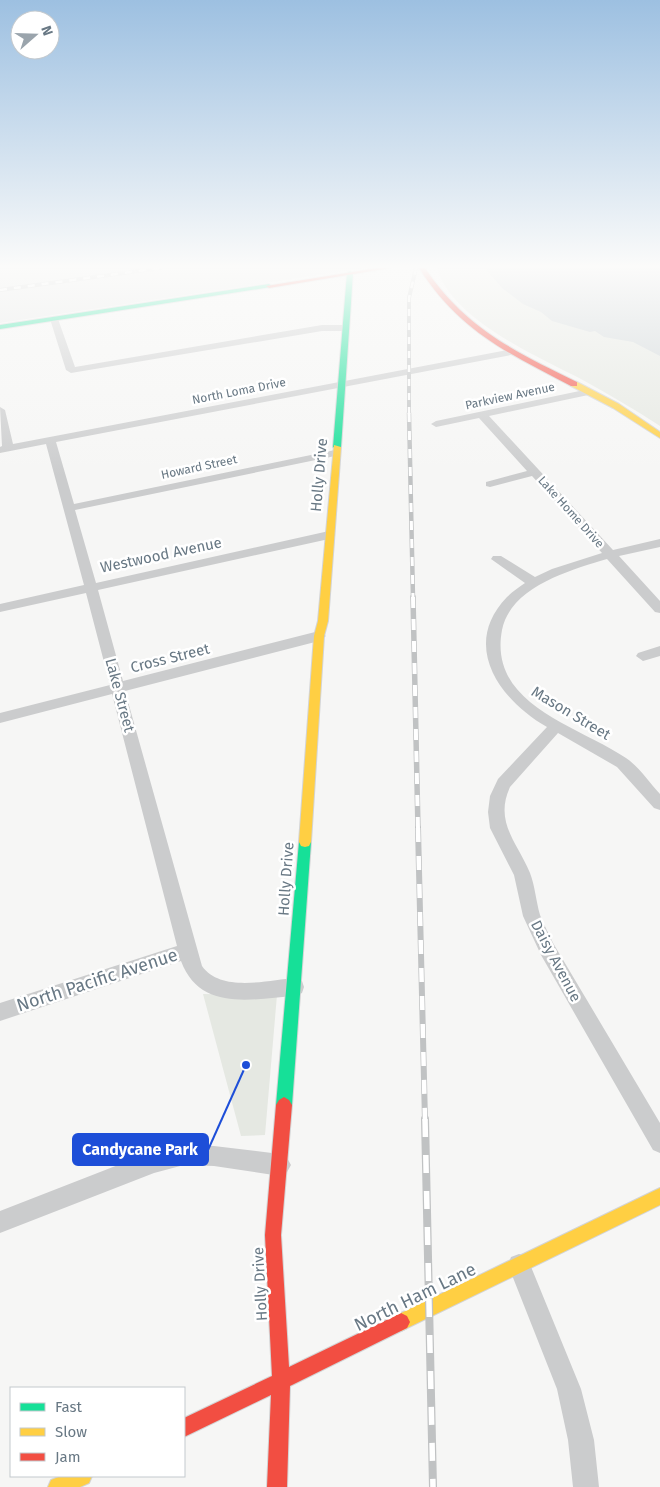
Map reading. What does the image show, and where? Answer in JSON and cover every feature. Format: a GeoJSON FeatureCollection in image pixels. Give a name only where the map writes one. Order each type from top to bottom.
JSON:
{"type":"FeatureCollection","features":[{"type":"Feature","properties":{"kind":"street"},"geometry":{"type":"LineString","coordinates":[[60,337],[71,370],[266,337]]}},
{"type":"Feature","properties":{"kind":"street","name":"Holly Drive"},"geometry":{"type":"LineString","coordinates":[[277,1487],[281,1382],[273,1234],[294,987],[319,636],[323,621],[345,337]]}},
{"type":"Feature","properties":{"kind":"street"},"geometry":{"type":"LineString","coordinates":[[489,337],[512,352],[589,392],[660,436]]}},
{"type":"Feature","properties":{"kind":"street","name":"North Loma Drive"},"geometry":{"type":"LineString","coordinates":[[4,449],[512,352]]}},
{"type":"Feature","properties":{"kind":"street","name":"Parkview Avenue"},"geometry":{"type":"LineString","coordinates":[[436,424],[589,392]]}},
{"type":"Feature","properties":{"kind":"street"},"geometry":{"type":"LineString","coordinates":[[0,410],[4,449]]}},
{"type":"Feature","properties":{"kind":"street","name":"Lake Home Drive"},"geometry":{"type":"LineString","coordinates":[[482,415],[660,609]]}},
{"type":"Feature","properties":{"kind":"street","name":"Lake Street"},"geometry":{"type":"LineString","coordinates":[[50,440],[187,950]]}},
{"type":"Feature","properties":{"kind":"street","name":"Howard Street"},"geometry":{"type":"LineString","coordinates":[[68,508],[335,454]]}},
{"type":"Feature","properties":{"kind":"street"},"geometry":{"type":"LineString","coordinates":[[490,484],[535,472]]}},
{"type":"Feature","properties":{"kind":"street","name":"Westwood Avenue"},"geometry":{"type":"LineString","coordinates":[[0,608],[329,535]]}},
{"type":"Feature","properties":{"kind":"street","name":"Mason Street"},"geometry":{"type":"LineString","coordinates":[[660,543],[545,575],[533,582],[507,604],[497,622],[493,637],[493,659],[505,687],[517,700],[556,726],[622,763],[660,804]]}},
{"type":"Feature","properties":{"kind":"street"},"geometry":{"type":"LineString","coordinates":[[497,559],[533,582]]}},
{"type":"Feature","properties":{"kind":"street","name":"Cross Street"},"geometry":{"type":"LineString","coordinates":[[0,718],[319,636]]}},
{"type":"Feature","properties":{"kind":"street"},"geometry":{"type":"LineString","coordinates":[[643,656],[660,651]]}},
{"type":"Feature","properties":{"kind":"street","name":"Daisy Avenue"},"geometry":{"type":"LineString","coordinates":[[556,726],[504,783],[498,796],[496,812],[498,828],[522,875],[532,916],[547,949],[660,1143]]}},
{"type":"Feature","properties":{"kind":"street","name":"North Pacific Avenue"},"geometry":{"type":"LineString","coordinates":[[0,1012],[187,950],[195,971],[201,979],[216,986],[250,990],[294,987]]}},
{"type":"Feature","properties":{"kind":"street"},"geometry":{"type":"LineString","coordinates":[[0,1222],[154,1162],[184,1155],[214,1156],[280,1165]]}},
{"type":"Feature","properties":{"kind":"street","name":"North Ham Lane"},"geometry":{"type":"LineString","coordinates":[[185,1428],[660,1196]]}},
{"type":"Feature","properties":{"kind":"street"},"geometry":{"type":"LineString","coordinates":[[519,1265],[569,1389],[581,1440],[586,1487]]}},
{"type":"Feature","properties":{"kind":"street"},"geometry":{"type":"LineString","coordinates":[[58,1487],[80,1477]]}},
{"type":"Feature","properties":{"kind":"shaded area"},"geometry":{"type":"Polygon","coordinates":[[[504,337],[660,337],[660,426],[591,385],[504,337]]]}},
{"type":"Feature","properties":{"kind":"shaded area"},"geometry":{"type":"Polygon","coordinates":[[[606,337],[660,337],[660,356],[633,342],[606,337]]]}},
{"type":"Feature","properties":{"kind":"shaded area"},"geometry":{"type":"Polygon","coordinates":[[[203,994],[277,995],[265,1135],[241,1136],[203,994]]]}},
{"type":"Feature","properties":{"kind":"railway"},"geometry":{"type":"LineString","coordinates":[[409,337],[409,413]]}},
{"type":"Feature","properties":{"kind":"railway"},"geometry":{"type":"LineString","coordinates":[[409,413],[413,598]]}},
{"type":"Feature","properties":{"kind":"railway"},"geometry":{"type":"LineString","coordinates":[[413,597],[418,829]]}},
{"type":"Feature","properties":{"kind":"railway"},"geometry":{"type":"LineString","coordinates":[[418,828],[425,1121]]}},
{"type":"Feature","properties":{"kind":"railway"},"geometry":{"type":"LineString","coordinates":[[425,1119],[433,1487]]}},
{"type":"Feature","properties":{"kind":"traffic: fast"},"geometry":{"type":"LineString","coordinates":[[337,447],[345,337]]}},
{"type":"Feature","properties":{"kind":"traffic: fast"},"geometry":{"type":"LineString","coordinates":[[284,1105],[305,842]]}},
{"type":"Feature","properties":{"kind":"traffic: slow"},"geometry":{"type":"LineString","coordinates":[[574,384],[616,406],[660,436]]}},
{"type":"Feature","properties":{"kind":"traffic: slow"},"geometry":{"type":"LineString","coordinates":[[305,842],[319,636],[323,621],[337,447]]}},
{"type":"Feature","properties":{"kind":"traffic: slow"},"geometry":{"type":"LineString","coordinates":[[401,1322],[660,1196]]}},
{"type":"Feature","properties":{"kind":"traffic: slow"},"geometry":{"type":"LineString","coordinates":[[58,1487],[80,1477]]}},
{"type":"Feature","properties":{"kind":"traffic: jam"},"geometry":{"type":"LineString","coordinates":[[489,337],[530,362],[574,384]]}},
{"type":"Feature","properties":{"kind":"traffic: jam"},"geometry":{"type":"LineString","coordinates":[[277,1487],[281,1382],[273,1235],[284,1105]]}},
{"type":"Feature","properties":{"kind":"traffic: jam"},"geometry":{"type":"LineString","coordinates":[[185,1428],[401,1322]]}},
{"type":"Feature","properties":{"kind":"place","name":"Candycane Park"},"geometry":{"type":"Point","coordinates":[246,1065]}}]}
